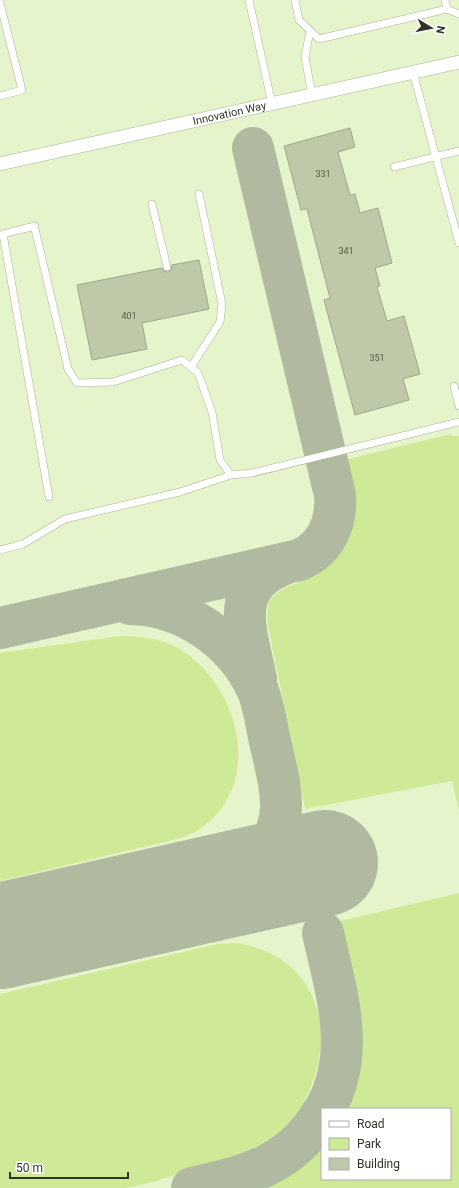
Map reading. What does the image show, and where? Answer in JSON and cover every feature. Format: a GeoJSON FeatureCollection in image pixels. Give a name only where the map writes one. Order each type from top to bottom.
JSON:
{"type":"FeatureCollection","features":[{"type":"Feature","properties":{"kind":"street","name":"Innovation Way"},"geometry":{"type":"LineString","coordinates":[[0,164],[459,62]]}},
{"type":"Feature","properties":{"kind":"lane"},"geometry":{"type":"LineString","coordinates":[[249,0],[272,104]]}},
{"type":"Feature","properties":{"kind":"lane"},"geometry":{"type":"LineString","coordinates":[[295,0],[299,20],[319,39],[447,9],[459,14]]}},
{"type":"Feature","properties":{"kind":"lane"},"geometry":{"type":"LineString","coordinates":[[445,0],[447,9]]}},
{"type":"Feature","properties":{"kind":"lane"},"geometry":{"type":"LineString","coordinates":[[0,3],[22,90],[0,96]]}},
{"type":"Feature","properties":{"kind":"lane"},"geometry":{"type":"LineString","coordinates":[[310,31],[305,57],[312,95]]}},
{"type":"Feature","properties":{"kind":"lane"},"geometry":{"type":"LineString","coordinates":[[413,72],[459,243]]}},
{"type":"Feature","properties":{"kind":"lane"},"geometry":{"type":"LineString","coordinates":[[394,167],[459,151]]}},
{"type":"Feature","properties":{"kind":"lane"},"geometry":{"type":"LineString","coordinates":[[191,367],[220,322],[222,304],[199,194]]}},
{"type":"Feature","properties":{"kind":"lane"},"geometry":{"type":"LineString","coordinates":[[152,204],[167,267]]}},
{"type":"Feature","properties":{"kind":"lane"},"geometry":{"type":"LineString","coordinates":[[49,497],[3,234],[35,227],[68,369],[77,383],[113,382],[182,360],[198,373],[212,412],[220,460],[232,474]]}},
{"type":"Feature","properties":{"kind":"lane"},"geometry":{"type":"LineString","coordinates":[[454,386],[459,406]]}},
{"type":"Feature","properties":{"kind":"lane"},"geometry":{"type":"LineString","coordinates":[[0,550],[22,544],[65,519],[180,492],[232,474],[252,473],[459,422]]}},
{"type":"Feature","properties":{"kind":"shaded area"},"geometry":{"type":"Polygon","coordinates":[[[0,0],[459,0],[459,1188],[0,1188],[0,0]]]}},
{"type":"Feature","properties":{"kind":"green space"},"geometry":{"type":"Polygon","coordinates":[[[451,434],[452,436],[459,436],[459,811],[452,781],[305,809],[268,626],[267,614],[269,603],[273,597],[285,588],[308,578],[324,568],[343,547],[350,529],[352,512],[351,494],[344,460],[451,434]]]}},
{"type":"Feature","properties":{"kind":"green space"},"geometry":{"type":"Polygon","coordinates":[[[120,636],[149,638],[163,641],[176,647],[200,665],[219,689],[232,716],[238,744],[237,773],[227,799],[209,822],[182,838],[0,881],[0,653],[120,636]]]}},
{"type":"Feature","properties":{"kind":"green space"},"geometry":{"type":"Polygon","coordinates":[[[459,893],[459,1188],[256,1188],[300,1167],[321,1142],[321,1180],[451,1180],[451,1108],[342,1108],[355,1070],[361,1013],[336,922],[459,893]]]}},
{"type":"Feature","properties":{"kind":"green space"},"geometry":{"type":"Polygon","coordinates":[[[236,943],[262,950],[284,961],[300,977],[312,996],[319,1018],[321,1041],[318,1066],[309,1091],[301,1107],[290,1122],[270,1139],[244,1152],[140,1185],[124,1188],[0,1188],[0,994],[217,944],[236,943]]]}},
{"type":"Feature","properties":{"kind":"building"},"geometry":{"type":"Polygon","coordinates":[[[350,128],[355,147],[338,152],[350,195],[355,194],[360,213],[378,208],[392,263],[375,268],[380,286],[377,287],[387,321],[404,316],[420,374],[403,379],[409,400],[355,415],[324,300],[330,298],[307,209],[301,210],[284,146],[350,128]]]}},
{"type":"Feature","properties":{"kind":"building"},"geometry":{"type":"Polygon","coordinates":[[[199,260],[209,309],[142,323],[147,349],[92,360],[77,285],[162,268],[164,271],[168,272],[171,270],[172,265],[199,260]]]}},
{"type":"Feature","properties":{"kind":"taxiway"},"geometry":{"type":"LineString","coordinates":[[0,628],[299,560],[316,549],[328,534],[334,515],[335,495],[253,148]]}},
{"type":"Feature","properties":{"kind":"taxiway"},"geometry":{"type":"LineString","coordinates":[[256,679],[246,628],[245,612],[247,598],[254,585],[266,574],[284,564]]}},
{"type":"Feature","properties":{"kind":"taxiway"},"geometry":{"type":"LineString","coordinates":[[130,604],[150,606],[170,611],[206,629],[222,641],[236,656],[258,691],[278,779],[281,806],[280,819],[270,845],[260,858],[244,874],[225,885]]}},
{"type":"Feature","properties":{"kind":"taxiway"},"geometry":{"type":"LineString","coordinates":[[323,933],[338,1000],[342,1044],[340,1066],[335,1087],[325,1108]]}},
{"type":"Feature","properties":{"kind":"taxiway"},"geometry":{"type":"LineString","coordinates":[[192,1188],[231,1179],[266,1166],[297,1145],[310,1131],[321,1114]]}},
{"type":"Feature","properties":{"kind":"runway"},"geometry":{"type":"LineString","coordinates":[[0,936],[325,863]]}}]}
